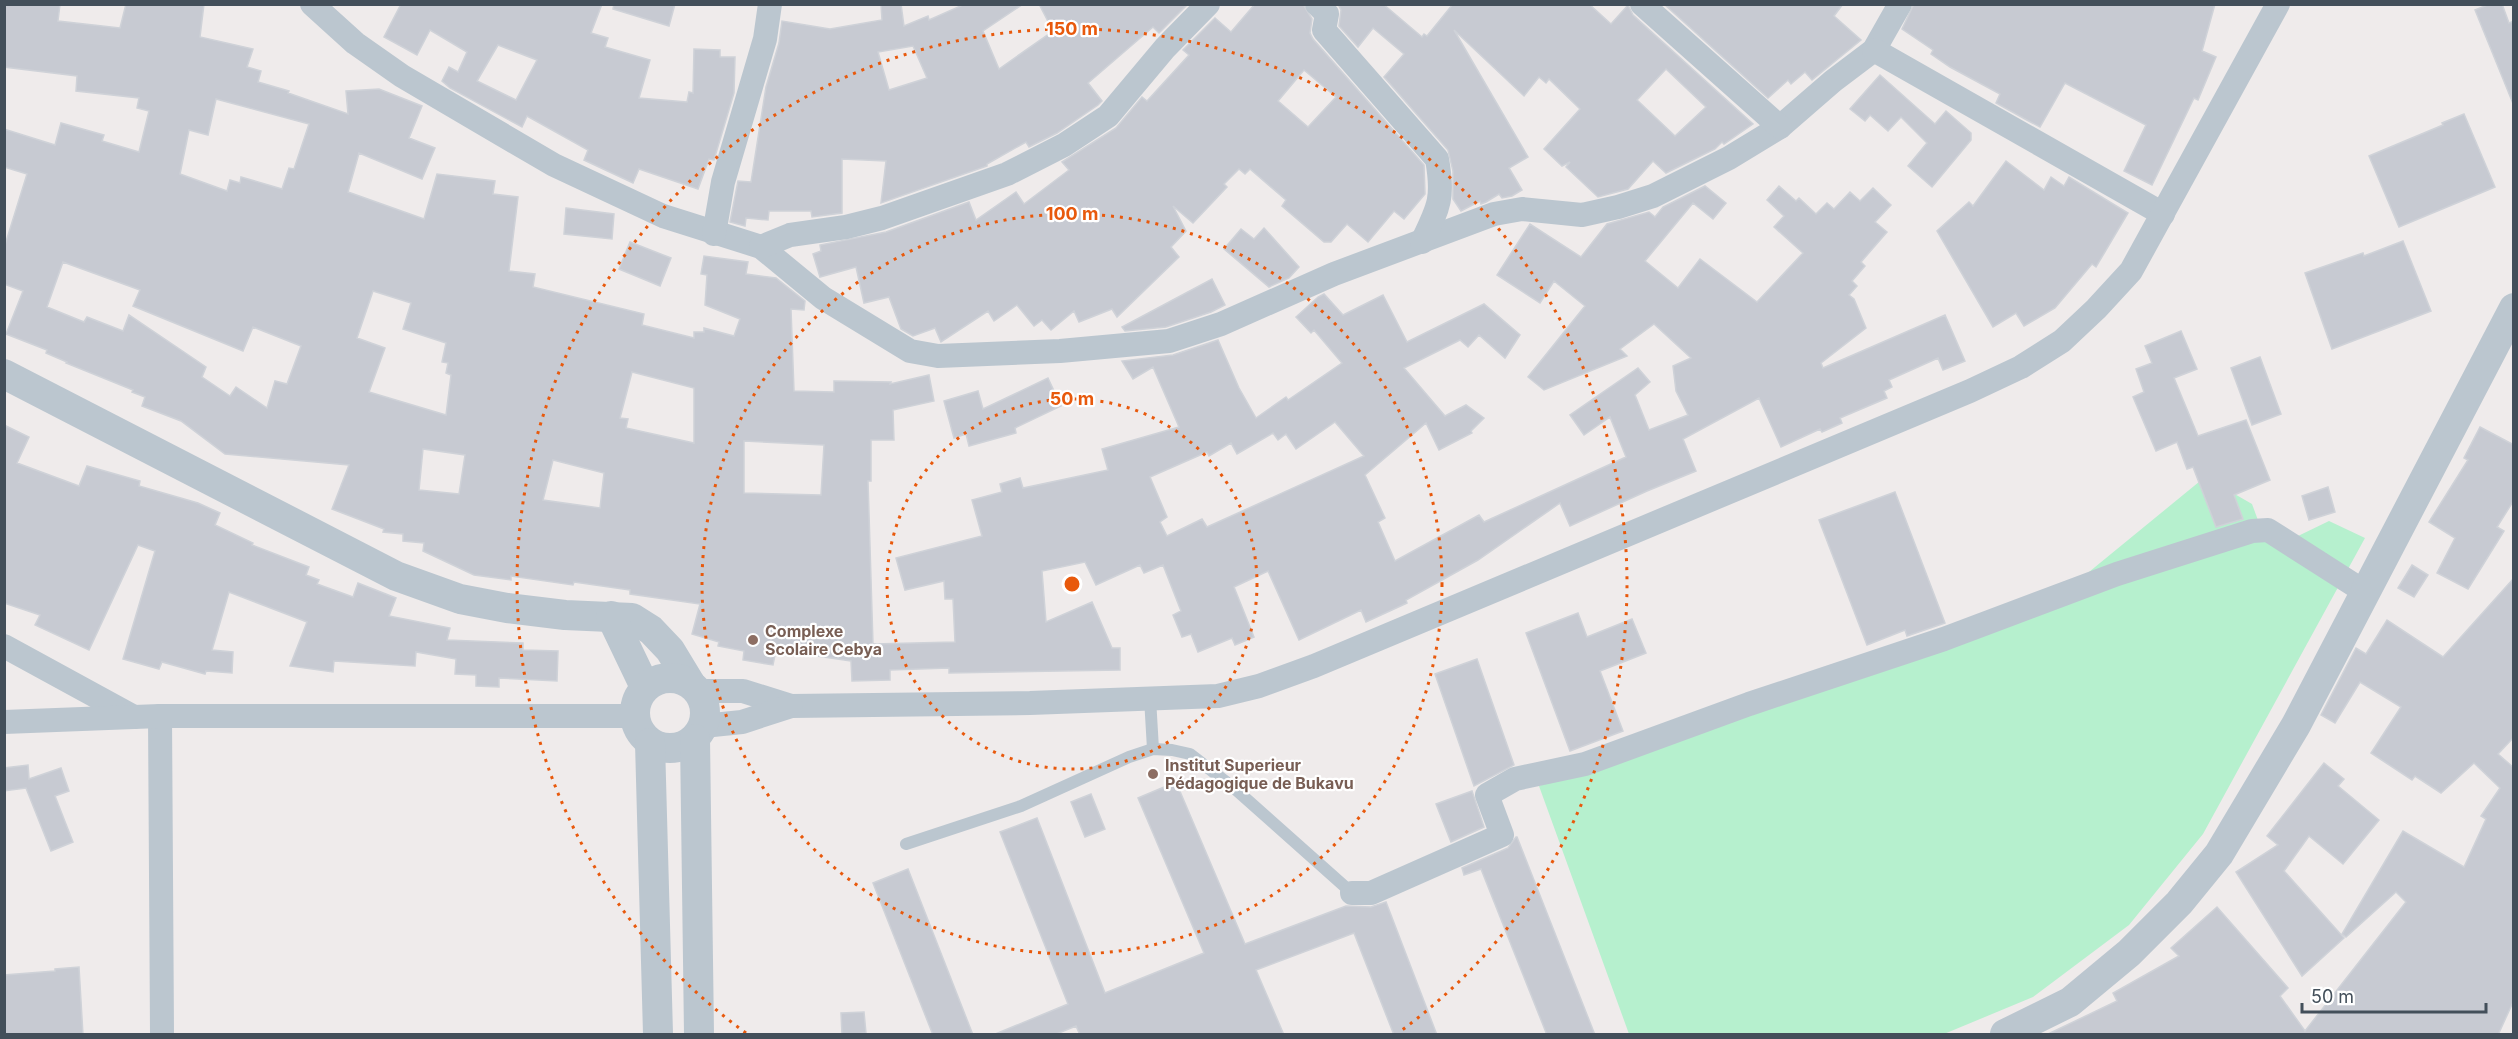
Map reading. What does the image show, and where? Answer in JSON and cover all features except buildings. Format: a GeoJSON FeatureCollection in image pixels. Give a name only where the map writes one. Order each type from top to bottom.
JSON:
{"type":"FeatureCollection","features":[{"type":"Feature","properties":{"kind":"street"},"geometry":{"type":"LineString","coordinates":[[312,4],[355,43],[402,76],[554,165],[663,216],[761,247],[823,298],[882,336],[910,351],[938,356],[1060,351],[1169,341],[1221,324],[1334,274],[1494,214],[1522,208],[1582,215],[1653,196],[1729,158],[1780,127],[1833,81],[1874,50],[1900,4]]}},
{"type":"Feature","properties":{"kind":"street"},"geometry":{"type":"LineString","coordinates":[[714,234],[723,183],[765,39],[770,4]]}},
{"type":"Feature","properties":{"kind":"street"},"geometry":{"type":"LineString","coordinates":[[761,247],[790,236],[846,227],[882,218],[1007,174],[1064,145],[1108,116],[1165,48],[1208,4]]}},
{"type":"Feature","properties":{"kind":"street"},"geometry":{"type":"LineString","coordinates":[[1317,4],[1326,14],[1324,30],[1437,159],[1442,186],[1438,208],[1422,242]]}},
{"type":"Feature","properties":{"kind":"street"},"geometry":{"type":"LineString","coordinates":[[1642,4],[1780,127]]}},
{"type":"Feature","properties":{"kind":"street"},"geometry":{"type":"LineString","coordinates":[[791,706],[742,722],[699,732],[681,747],[666,748],[650,743],[640,731],[635,716],[637,700],[645,687],[659,679],[667,678],[675,678],[694,687],[743,692],[791,706],[1018,704],[1218,696],[1259,686],[1314,666],[1970,391],[2021,367],[2062,341],[2131,271],[2278,4]]}},
{"type":"Feature","properties":{"kind":"street"},"geometry":{"type":"LineString","coordinates":[[1874,50],[2163,214]]}},
{"type":"Feature","properties":{"kind":"street"},"geometry":{"type":"LineString","coordinates":[[2006,1035],[2070,1002],[2129,953],[2179,903],[2219,854],[2296,725],[2514,308]]}},
{"type":"Feature","properties":{"kind":"street"},"geometry":{"type":"LineString","coordinates":[[4,374],[396,576],[460,599],[507,608],[565,615],[632,618],[651,630],[670,650],[706,710],[699,732],[699,1035]]}},
{"type":"Feature","properties":{"kind":"street"},"geometry":{"type":"LineString","coordinates":[[1352,893],[1371,893],[1502,835],[1487,795],[1515,779],[1585,764],[1749,704],[1944,639],[2117,574],[2252,531],[2268,530],[2365,592]]}},
{"type":"Feature","properties":{"kind":"street"},"geometry":{"type":"LineString","coordinates":[[611,616],[645,687]]}},
{"type":"Feature","properties":{"kind":"street"},"geometry":{"type":"LineString","coordinates":[[4,646],[134,717]]}},
{"type":"Feature","properties":{"kind":"street"},"geometry":{"type":"LineString","coordinates":[[4,722],[160,716],[635,716]]}},
{"type":"Feature","properties":{"kind":"street"},"geometry":{"type":"LineString","coordinates":[[160,716],[162,1035]]}},
{"type":"Feature","properties":{"kind":"street"},"geometry":{"type":"LineString","coordinates":[[650,743],[658,1035]]}},
{"type":"Feature","properties":{"kind":"lane"},"geometry":{"type":"LineString","coordinates":[[1150,698],[1153,749]]}},
{"type":"Feature","properties":{"kind":"lane"},"geometry":{"type":"LineString","coordinates":[[906,844],[1021,806],[1129,757],[1153,749],[1172,750],[1190,754],[1234,788],[1352,893]]}},
{"type":"Feature","properties":{"kind":"green space"},"geometry":{"type":"Polygon","coordinates":[[[2205,477],[2252,504],[2259,523],[2298,536],[2329,521],[2365,538],[2203,834],[2129,925],[2033,997],[1944,1034],[1629,1034],[1539,786],[2056,599],[2205,477]]]}},
{"type":"Feature","properties":{"kind":"place","name":"Complexe Scolaire Cebya"},"geometry":{"type":"Point","coordinates":[753,640]}},
{"type":"Feature","properties":{"kind":"place","name":"Institut Superieur Pédagogique de Bukavu"},"geometry":{"type":"Point","coordinates":[1153,774]}}]}
